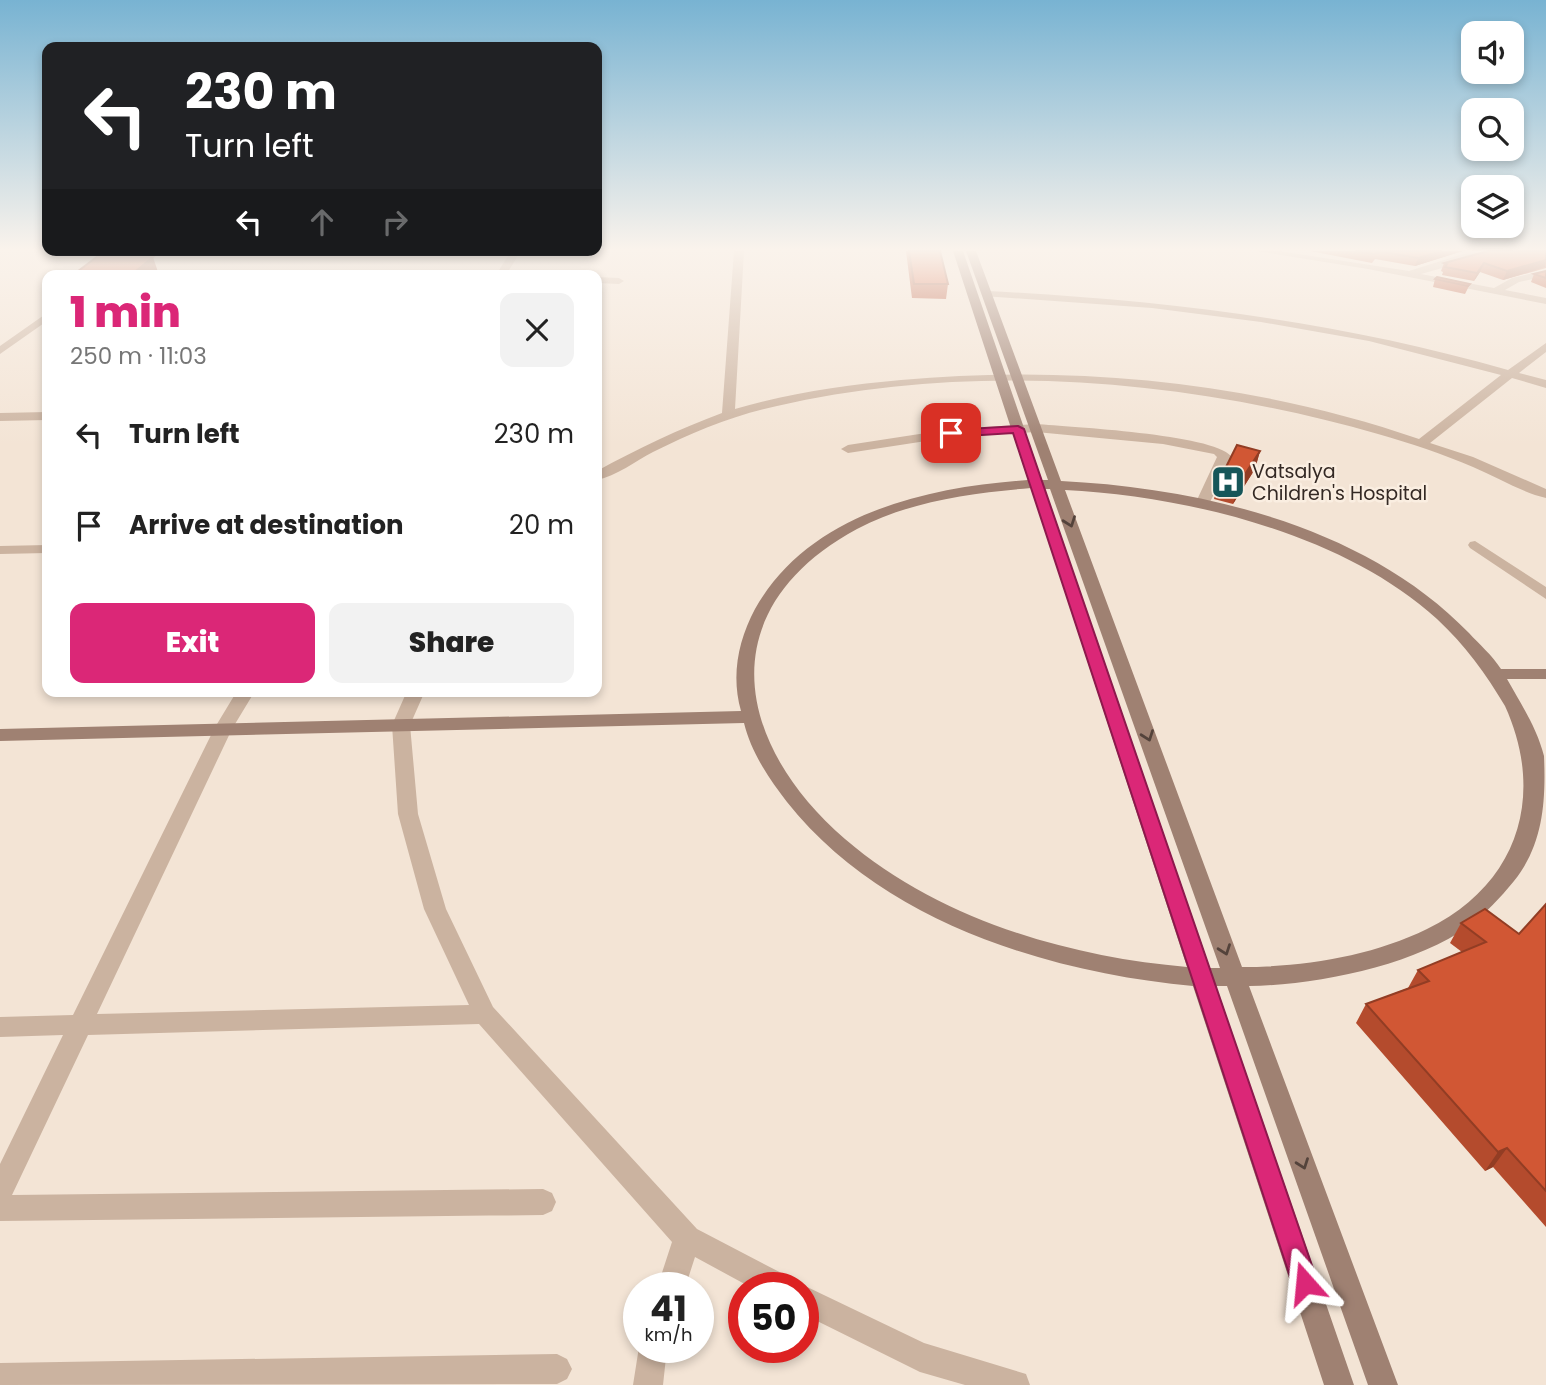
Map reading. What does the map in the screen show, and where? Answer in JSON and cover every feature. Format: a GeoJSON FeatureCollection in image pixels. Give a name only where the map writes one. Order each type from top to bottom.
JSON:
{"type":"FeatureCollection","features":[{"type":"Feature","properties":{"kind":"main road"},"geometry":{"type":"LineString","coordinates":[[984,316],[1027,429],[1056,484],[1383,1385]]}},
{"type":"Feature","properties":{"kind":"main road"},"geometry":{"type":"LineString","coordinates":[[992,316],[1008,377]]}},
{"type":"Feature","properties":{"kind":"main road"},"geometry":{"type":"LineString","coordinates":[[1027,429],[1036,484],[1339,1385]]}},
{"type":"Feature","properties":{"kind":"main road"},"geometry":{"type":"LineString","coordinates":[[1036,484],[1111,487],[1229,508],[1307,536],[1399,584],[1449,621],[1483,655],[1513,696],[1535,751],[1539,802],[1525,850],[1485,901],[1446,929],[1367,961],[1276,977],[1203,979],[1075,960],[986,931],[902,890],[835,841],[778,777],[753,729],[744,687],[749,639],[768,596],[800,560],[832,537],[882,512],[936,496],[993,487],[1036,484]]}},
{"type":"Feature","properties":{"kind":"main road"},"geometry":{"type":"LineString","coordinates":[[1497,674],[1546,674]]}},
{"type":"Feature","properties":{"kind":"main road"},"geometry":{"type":"LineString","coordinates":[[0,735],[751,717]]}},
{"type":"Feature","properties":{"kind":"street"},"geometry":{"type":"LineString","coordinates":[[728,415],[735,316]]}},
{"type":"Feature","properties":{"kind":"street"},"geometry":{"type":"LineString","coordinates":[[1239,316],[1304,325],[1423,349],[1546,384]]}},
{"type":"Feature","properties":{"kind":"street"},"geometry":{"type":"LineString","coordinates":[[0,351],[42,320]]}},
{"type":"Feature","properties":{"kind":"street"},"geometry":{"type":"LineString","coordinates":[[1420,444],[1546,346]]}},
{"type":"Feature","properties":{"kind":"street"},"geometry":{"type":"LineString","coordinates":[[602,473],[651,446],[728,415],[821,393],[912,381],[1008,377],[1125,381],[1217,394],[1325,417],[1384,431],[1502,472],[1546,494]]}},
{"type":"Feature","properties":{"kind":"street"},"geometry":{"type":"LineString","coordinates":[[0,417],[42,416]]}},
{"type":"Feature","properties":{"kind":"street"},"geometry":{"type":"LineString","coordinates":[[848,449],[951,433],[1027,429],[1163,440],[1219,451],[1224,456],[1203,502]]}},
{"type":"Feature","properties":{"kind":"street"},"geometry":{"type":"LineString","coordinates":[[1475,545],[1546,594]]}},
{"type":"Feature","properties":{"kind":"street"},"geometry":{"type":"LineString","coordinates":[[0,550],[42,549]]}},
{"type":"Feature","properties":{"kind":"street"},"geometry":{"type":"LineString","coordinates":[[0,1192],[223,730],[242,697]]}},
{"type":"Feature","properties":{"kind":"street"},"geometry":{"type":"LineString","coordinates":[[413,697],[401,725],[408,814],[435,909],[485,1014],[687,1238],[751,1272]]}},
{"type":"Feature","properties":{"kind":"street"},"geometry":{"type":"LineString","coordinates":[[0,1027],[485,1014]]}},
{"type":"Feature","properties":{"kind":"street"},"geometry":{"type":"LineString","coordinates":[[0,1208],[543,1202]]}},
{"type":"Feature","properties":{"kind":"street"},"geometry":{"type":"LineString","coordinates":[[676,1272],[687,1238]]}},
{"type":"Feature","properties":{"kind":"street"},"geometry":{"type":"LineString","coordinates":[[819,1307],[920,1357],[1015,1385]]}},
{"type":"Feature","properties":{"kind":"street"},"geometry":{"type":"LineString","coordinates":[[648,1385],[651,1363]]}},
{"type":"Feature","properties":{"kind":"street"},"geometry":{"type":"LineString","coordinates":[[0,1378],[312,1379],[557,1368]]}},
{"type":"Feature","properties":{"kind":"building"},"geometry":{"type":"Polygon","coordinates":[[[1237,445],[1260,451],[1238,485],[1219,481],[1237,445]]]}},
{"type":"Feature","properties":{"kind":"building"},"geometry":{"type":"Polygon","coordinates":[[[1546,904],[1546,1191],[1507,1148],[1498,1152],[1366,1004],[1429,981],[1418,970],[1486,942],[1461,923],[1485,909],[1519,934],[1546,904]]]}},
{"type":"Feature","properties":{"kind":"place","name":"Vatsalya Children's Hospital"},"geometry":{"type":"Point","coordinates":[1228,482]}},
{"type":"Feature","properties":{"kind":"route"},"geometry":{"type":"LineString","coordinates":[[951,433],[1018,429],[1305,1283]]}}]}
